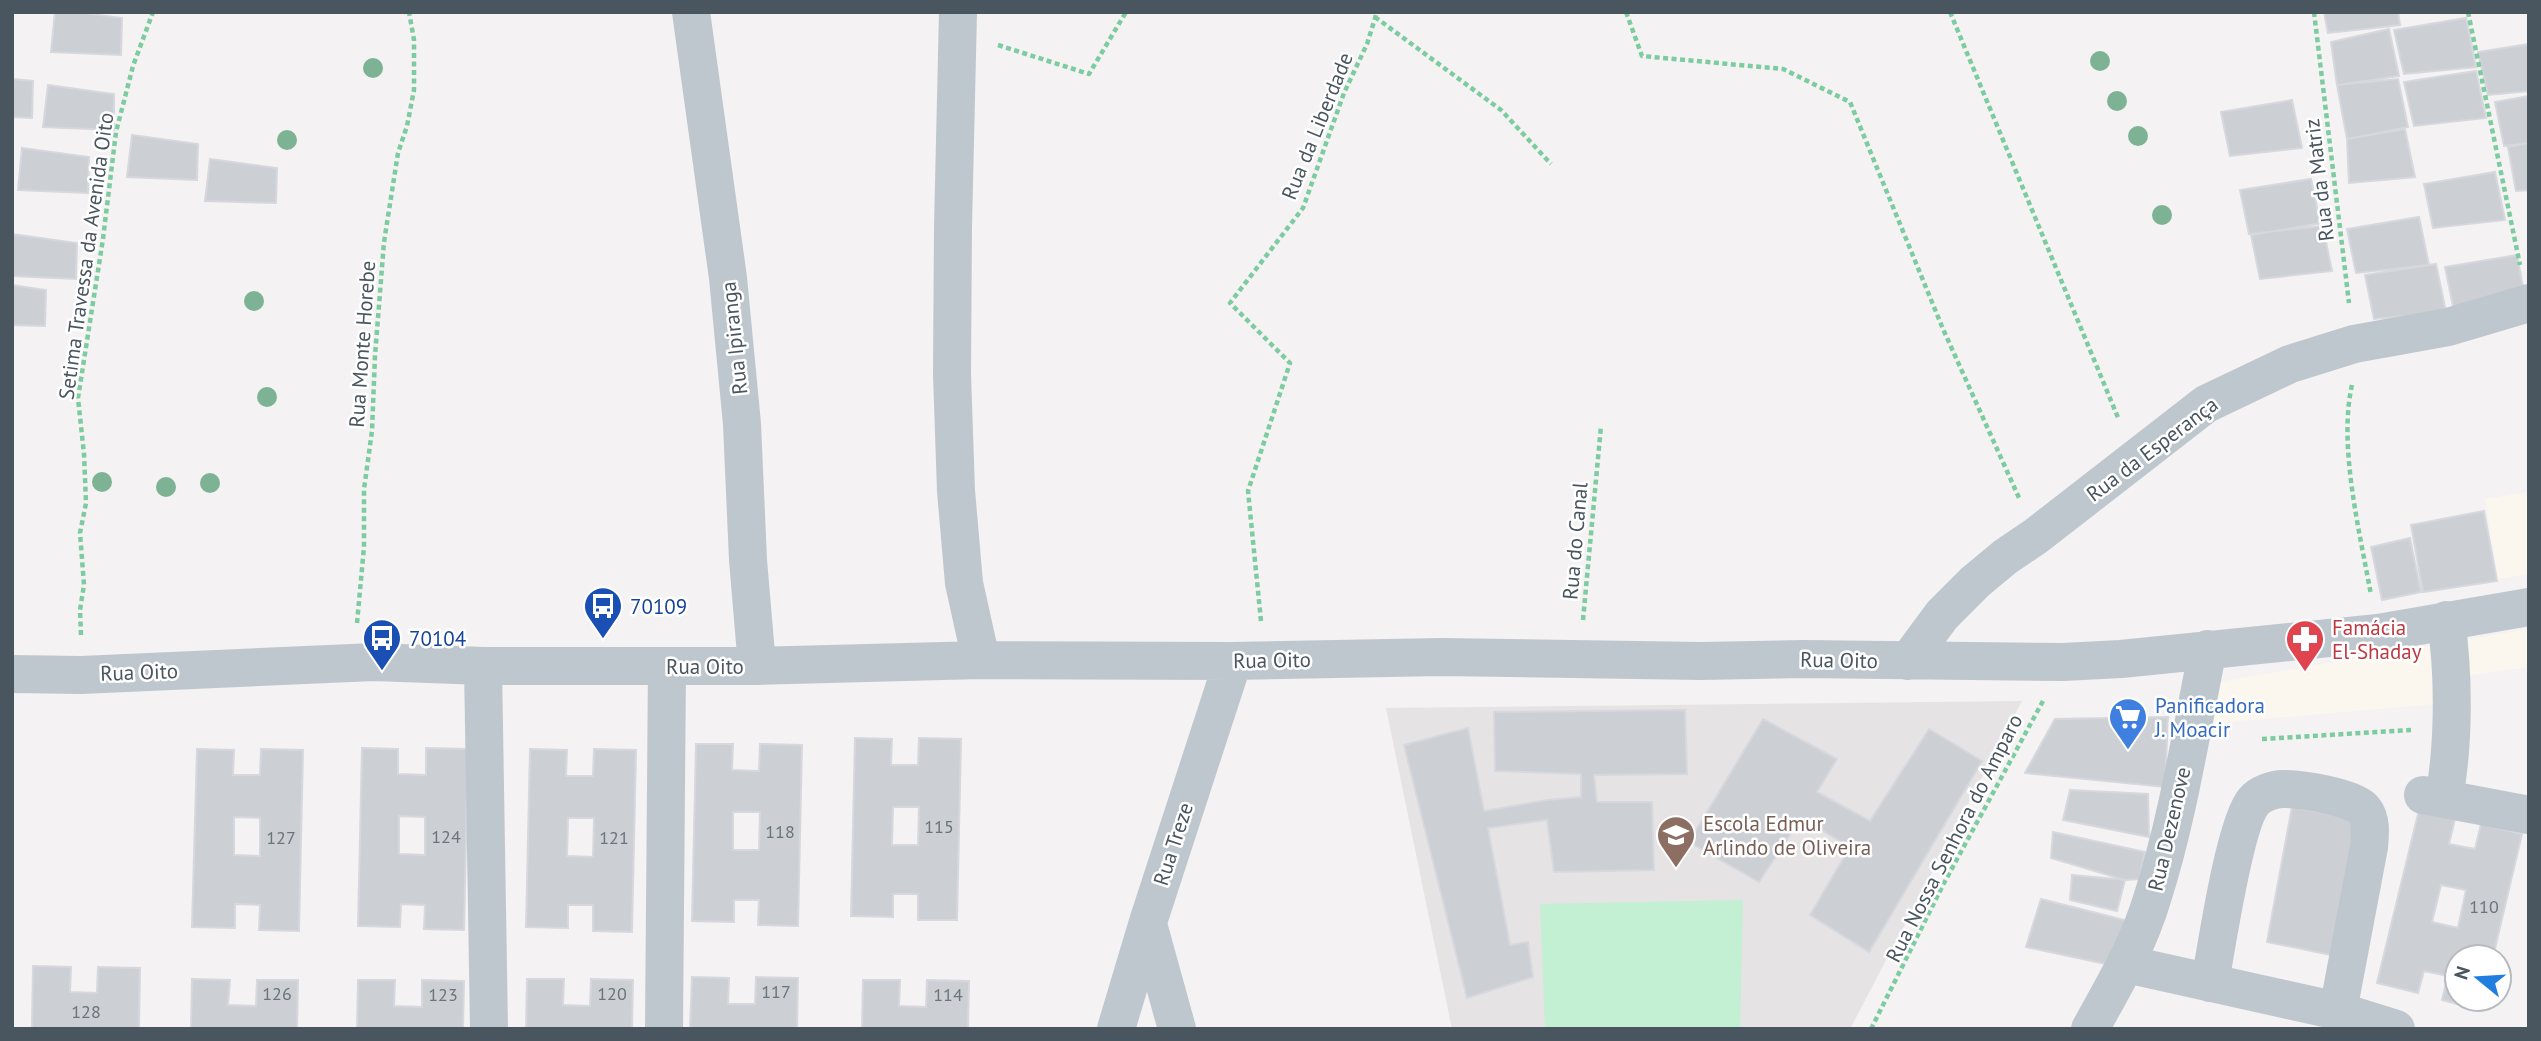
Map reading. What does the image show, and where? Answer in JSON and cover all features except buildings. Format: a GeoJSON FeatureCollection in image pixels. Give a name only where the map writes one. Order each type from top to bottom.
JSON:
{"type":"FeatureCollection","features":[{"type":"Feature","properties":{"kind":"street","name":"Rua Ipiranga"},"geometry":{"type":"LineString","coordinates":[[691,12],[721,223],[735,350],[757,666]]}},
{"type":"Feature","properties":{"kind":"street"},"geometry":{"type":"LineString","coordinates":[[957,22],[952,374],[956,491],[964,583],[981,660]]}},
{"type":"Feature","properties":{"kind":"street","name":"Rua da Esperança"},"geometry":{"type":"LineString","coordinates":[[1908,662],[1942,615],[1975,582],[2206,404],[2290,364],[2354,358],[2528,303]]}},
{"type":"Feature","properties":{"kind":"street","name":"Rua Oito"},"geometry":{"type":"LineString","coordinates":[[12,674],[81,675],[374,662],[484,666],[757,666],[981,660],[1249,661],[1441,657],[2063,662],[2121,659],[2378,633],[2529,607]]}},
{"type":"Feature","properties":{"kind":"street"},"geometry":{"type":"LineString","coordinates":[[2446,620],[2450,662],[2449,728],[2434,797],[2529,815]]}},
{"type":"Feature","properties":{"kind":"street","name":"Rua Dezenove"},"geometry":{"type":"LineString","coordinates":[[2090,1029],[2126,964],[2152,900],[2177,799],[2207,649]]}},
{"type":"Feature","properties":{"kind":"street","name":"Rua Treze"},"geometry":{"type":"LineString","coordinates":[[1116,1029],[1148,922],[1249,661]]}},
{"type":"Feature","properties":{"kind":"street"},"geometry":{"type":"LineString","coordinates":[[484,666],[489,1029]]}},
{"type":"Feature","properties":{"kind":"street"},"geometry":{"type":"LineString","coordinates":[[664,1029],[667,666]]}},
{"type":"Feature","properties":{"kind":"street"},"geometry":{"type":"LineString","coordinates":[[2210,983],[2241,829],[2254,800],[2268,792],[2283,789],[2347,799],[2359,804],[2367,813],[2370,837],[2338,1011]]}},
{"type":"Feature","properties":{"kind":"street"},"geometry":{"type":"LineString","coordinates":[[1148,922],[1177,1029]]}},
{"type":"Feature","properties":{"kind":"street"},"geometry":{"type":"LineString","coordinates":[[2126,964],[2338,1011],[2396,1029]]}},
{"type":"Feature","properties":{"kind":"path","name":"Setima Travessa da Avenida Oito"},"geometry":{"type":"LineString","coordinates":[[81,675],[80,610],[84,584],[80,534],[86,503],[78,398],[103,239],[116,132],[133,66],[153,12]]}},
{"type":"Feature","properties":{"kind":"path","name":"Rua Monte Horebe"},"geometry":{"type":"LineString","coordinates":[[374,662],[356,637],[357,612],[364,547],[364,489],[372,430],[384,242],[398,153],[407,127],[414,90],[414,40],[409,12]]}},
{"type":"Feature","properties":{"kind":"path"},"geometry":{"type":"LineString","coordinates":[[957,22],[1089,74],[1126,12]]}},
{"type":"Feature","properties":{"kind":"path"},"geometry":{"type":"LineString","coordinates":[[1626,12],[1642,56],[1783,69],[1850,102],[1943,329],[2036,536]]}},
{"type":"Feature","properties":{"kind":"path"},"geometry":{"type":"LineString","coordinates":[[1950,12],[2136,460]]}},
{"type":"Feature","properties":{"kind":"path","name":"Rua da Matriz"},"geometry":{"type":"LineString","coordinates":[[2314,12],[2354,358],[2349,397],[2351,467],[2357,517],[2378,633]]}},
{"type":"Feature","properties":{"kind":"path"},"geometry":{"type":"LineString","coordinates":[[2468,12],[2528,303]]}},
{"type":"Feature","properties":{"kind":"path"},"geometry":{"type":"LineString","coordinates":[[1376,14],[1502,110],[1551,164]]}},
{"type":"Feature","properties":{"kind":"path","name":"Rua da Liberdade"},"geometry":{"type":"LineString","coordinates":[[1249,661],[1248,491],[1290,363],[1230,303],[1303,208],[1344,93],[1367,44],[1376,14]]}},
{"type":"Feature","properties":{"kind":"path","name":"Rua do Canal"},"geometry":{"type":"LineString","coordinates":[[1580,659],[1601,426]]}},
{"type":"Feature","properties":{"kind":"path","name":"Rua Nossa Senhora do Amparo"},"geometry":{"type":"LineString","coordinates":[[1871,1029],[1944,883],[2063,662]]}},
{"type":"Feature","properties":{"kind":"path"},"geometry":{"type":"LineString","coordinates":[[2262,739],[2449,728]]}},
{"type":"Feature","properties":{"kind":"shaded area"},"geometry":{"type":"Polygon","coordinates":[[[2529,492],[2529,574],[2498,579],[2485,499],[2529,492]]]}},
{"type":"Feature","properties":{"kind":"shaded area"},"geometry":{"type":"Polygon","coordinates":[[[2529,629],[2529,667],[2457,677],[2457,641],[2529,629]]]}},
{"type":"Feature","properties":{"kind":"shaded area"},"geometry":{"type":"Polygon","coordinates":[[[2429,646],[2436,704],[2194,725],[2201,685],[2429,646]]]}},
{"type":"Feature","properties":{"kind":"shaded area","name":"Escola Edmur Arlindo de Oliveira"},"geometry":{"type":"Polygon","coordinates":[[[2022,701],[1850,1029],[1452,1029],[1386,708],[2022,701]]]}},
{"type":"Feature","properties":{"kind":"green space"},"geometry":{"type":"Polygon","coordinates":[[[1743,900],[1740,1029],[1545,1029],[1540,904],[1743,900]]]}},
{"type":"Feature","properties":{"kind":"place","name":"70109"},"geometry":{"type":"Point","coordinates":[603,640]}},
{"type":"Feature","properties":{"kind":"place","name":"70104"},"geometry":{"type":"Point","coordinates":[382,672]}},
{"type":"Feature","properties":{"kind":"place","name":"Famácia El-Shaday"},"geometry":{"type":"Point","coordinates":[2305,673]}},
{"type":"Feature","properties":{"kind":"place","name":"Panificadora J. Moacir"},"geometry":{"type":"Point","coordinates":[2128,751]}},
{"type":"Feature","properties":{"kind":"place","name":"Escola Edmur Arlindo de Oliveira"},"geometry":{"type":"Point","coordinates":[1676,869]}}]}
